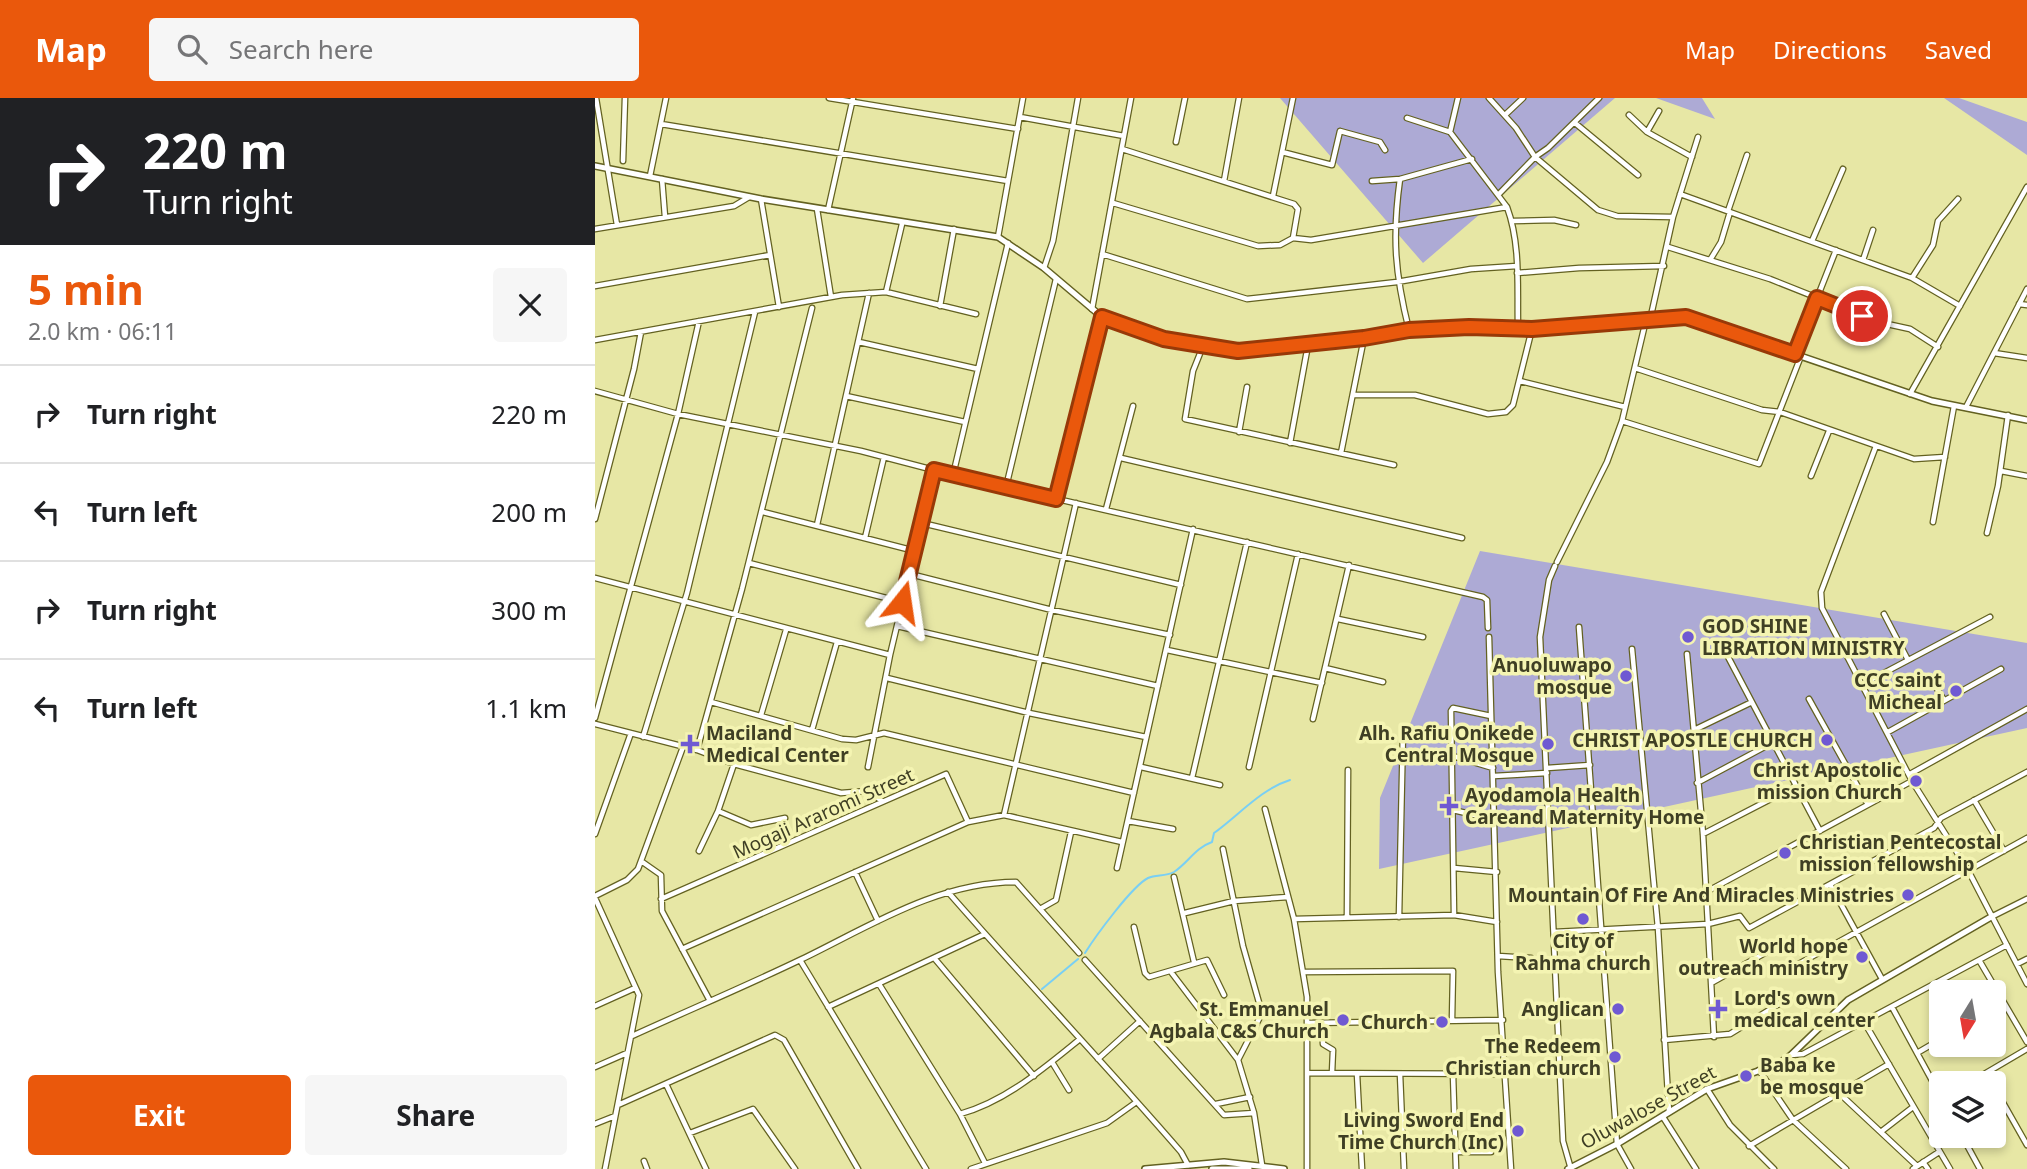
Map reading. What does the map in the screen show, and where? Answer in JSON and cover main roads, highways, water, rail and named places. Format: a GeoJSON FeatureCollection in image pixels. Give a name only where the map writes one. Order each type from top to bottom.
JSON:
{"type":"FeatureCollection","features":[{"type":"Feature","properties":{"kind":"waterway"},"geometry":{"type":"LineString","coordinates":[[1085,953],[1114,912],[1141,883],[1148,878],[1174,872],[1201,848],[1212,842],[1214,833],[1251,803],[1279,784],[1290,780]]}},
{"type":"Feature","properties":{"kind":"waterway"},"geometry":{"type":"LineString","coordinates":[[1042,989],[1078,959]]}},
{"type":"Feature","properties":{"kind":"place","name":"GOD SHINE LIBRATION MINISTRY"},"geometry":{"type":"Point","coordinates":[1688,637]}},
{"type":"Feature","properties":{"kind":"place","name":"Anuoluwapo mosque"},"geometry":{"type":"Point","coordinates":[1626,676]}},
{"type":"Feature","properties":{"kind":"place","name":"CCC saint Micheal"},"geometry":{"type":"Point","coordinates":[1956,691]}},
{"type":"Feature","properties":{"kind":"place","name":"CHRIST APOSTLE CHURCH"},"geometry":{"type":"Point","coordinates":[1827,740]}},
{"type":"Feature","properties":{"kind":"place","name":"Maciland Medical Center"},"geometry":{"type":"Point","coordinates":[690,744]}},
{"type":"Feature","properties":{"kind":"place","name":"Alh. Rafiu Onikede Central Mosque"},"geometry":{"type":"Point","coordinates":[1548,744]}},
{"type":"Feature","properties":{"kind":"place","name":"Christ Apostolic mission Church"},"geometry":{"type":"Point","coordinates":[1916,781]}},
{"type":"Feature","properties":{"kind":"place","name":"Ayodamola Health Careand Maternity Home"},"geometry":{"type":"Point","coordinates":[1449,806]}},
{"type":"Feature","properties":{"kind":"place","name":"Christian Pentecostal mission fellowship"},"geometry":{"type":"Point","coordinates":[1785,853]}},
{"type":"Feature","properties":{"kind":"place","name":"Mountain Of Fire And Miracles Ministries"},"geometry":{"type":"Point","coordinates":[1908,895]}},
{"type":"Feature","properties":{"kind":"place","name":"City of Rahma church"},"geometry":{"type":"Point","coordinates":[1583,919]}},
{"type":"Feature","properties":{"kind":"place","name":"World hope outreach ministry"},"geometry":{"type":"Point","coordinates":[1862,957]}},
{"type":"Feature","properties":{"kind":"place","name":"Anglican"},"geometry":{"type":"Point","coordinates":[1618,1009]}},
{"type":"Feature","properties":{"kind":"place","name":"Lord's own medical center"},"geometry":{"type":"Point","coordinates":[1718,1009]}},
{"type":"Feature","properties":{"kind":"place","name":"St. Emmanuel Agbala C&S Church"},"geometry":{"type":"Point","coordinates":[1343,1020]}},
{"type":"Feature","properties":{"kind":"place","name":"Church"},"geometry":{"type":"Point","coordinates":[1442,1022]}},
{"type":"Feature","properties":{"kind":"place","name":"The Redeem Christian church"},"geometry":{"type":"Point","coordinates":[1615,1057]}},
{"type":"Feature","properties":{"kind":"place","name":"Baba ke be mosque"},"geometry":{"type":"Point","coordinates":[1746,1076]}},
{"type":"Feature","properties":{"kind":"place","name":"Living Sword End Time Church (Inc)"},"geometry":{"type":"Point","coordinates":[1518,1131]}}]}
